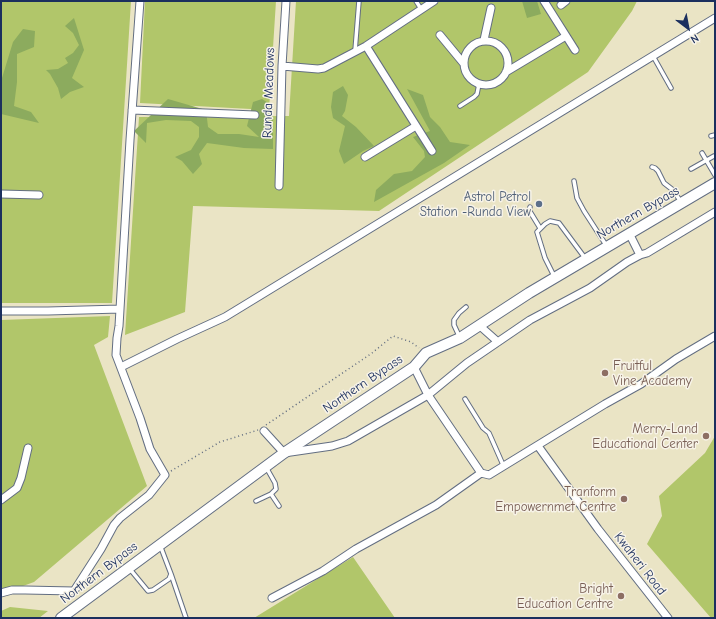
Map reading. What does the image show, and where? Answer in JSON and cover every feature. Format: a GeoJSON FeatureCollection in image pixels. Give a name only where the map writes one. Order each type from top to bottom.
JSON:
{"type":"FeatureCollection","features":[{"type":"Feature","properties":{"kind":"main road","name":"Northern Bypass"},"geometry":{"type":"LineString","coordinates":[[61,618],[80,602],[265,466],[414,367],[426,353],[460,338],[529,293],[606,246],[715,183]]}},
{"type":"Feature","properties":{"kind":"street"},"geometry":{"type":"LineString","coordinates":[[74,591],[101,550],[114,525],[120,518],[149,495],[165,475],[150,449],[116,351],[119,326],[140,1]]}},
{"type":"Feature","properties":{"kind":"street","name":"Runda Meadows"},"geometry":{"type":"LineString","coordinates":[[279,186],[282,66],[286,1]]}},
{"type":"Feature","properties":{"kind":"street"},"geometry":{"type":"LineString","coordinates":[[282,66],[318,69],[324,68],[366,46],[434,1]]}},
{"type":"Feature","properties":{"kind":"street"},"geometry":{"type":"LineString","coordinates":[[544,1],[575,50]]}},
{"type":"Feature","properties":{"kind":"street"},"geometry":{"type":"LineString","coordinates":[[484,40],[491,8]]}},
{"type":"Feature","properties":{"kind":"street"},"geometry":{"type":"LineString","coordinates":[[121,367],[225,317],[715,18]]}},
{"type":"Feature","properties":{"kind":"street"},"geometry":{"type":"LineString","coordinates":[[440,35],[464,64]]}},
{"type":"Feature","properties":{"kind":"street"},"geometry":{"type":"LineString","coordinates":[[506,72],[508,62],[506,53],[499,45],[484,40],[472,46],[466,54],[464,64],[466,72],[470,78],[479,84],[485,85],[494,83],[501,79],[506,72],[566,36]]}},
{"type":"Feature","properties":{"kind":"street"},"geometry":{"type":"LineString","coordinates":[[366,46],[432,151]]}},
{"type":"Feature","properties":{"kind":"street"},"geometry":{"type":"LineString","coordinates":[[132,110],[255,115]]}},
{"type":"Feature","properties":{"kind":"street"},"geometry":{"type":"LineString","coordinates":[[365,157],[416,126]]}},
{"type":"Feature","properties":{"kind":"street"},"geometry":{"type":"LineString","coordinates":[[1,194],[39,195]]}},
{"type":"Feature","properties":{"kind":"street"},"geometry":{"type":"LineString","coordinates":[[264,431],[284,453],[332,446],[348,441],[428,395],[467,363],[530,320],[590,288],[627,262],[647,253],[715,212]]}},
{"type":"Feature","properties":{"kind":"street"},"geometry":{"type":"LineString","coordinates":[[629,233],[640,255]]}},
{"type":"Feature","properties":{"kind":"street"},"geometry":{"type":"LineString","coordinates":[[1,310],[48,311],[120,309]]}},
{"type":"Feature","properties":{"kind":"street"},"geometry":{"type":"LineString","coordinates":[[480,326],[498,342]]}},
{"type":"Feature","properties":{"kind":"street"},"geometry":{"type":"LineString","coordinates":[[414,367],[428,395],[481,473],[489,475],[605,404],[641,384],[663,368],[715,336]]}},
{"type":"Feature","properties":{"kind":"street","name":"Kwaheri Road"},"geometry":{"type":"LineString","coordinates":[[538,446],[598,529],[668,618]]}},
{"type":"Feature","properties":{"kind":"street"},"geometry":{"type":"LineString","coordinates":[[1,500],[17,488],[21,478],[28,448]]}},
{"type":"Feature","properties":{"kind":"street"},"geometry":{"type":"LineString","coordinates":[[272,598],[323,571],[356,549],[436,505],[481,473]]}},
{"type":"Feature","properties":{"kind":"street"},"geometry":{"type":"LineString","coordinates":[[1,592],[12,590],[74,591]]}},
{"type":"Feature","properties":{"kind":"street"},"geometry":{"type":"LineString","coordinates":[[74,591],[80,602]]}},
{"type":"Feature","properties":{"kind":"lane"},"geometry":{"type":"LineString","coordinates":[[355,51],[358,1]]}},
{"type":"Feature","properties":{"kind":"lane"},"geometry":{"type":"LineString","coordinates":[[416,1],[421,9]]}},
{"type":"Feature","properties":{"kind":"lane"},"geometry":{"type":"LineString","coordinates":[[653,56],[671,88]]}},
{"type":"Feature","properties":{"kind":"lane"},"geometry":{"type":"LineString","coordinates":[[460,106],[477,94],[479,84]]}},
{"type":"Feature","properties":{"kind":"lane"},"geometry":{"type":"LineString","coordinates":[[702,153],[715,175]]}},
{"type":"Feature","properties":{"kind":"lane"},"geometry":{"type":"LineString","coordinates":[[691,169],[714,156]]}},
{"type":"Feature","properties":{"kind":"lane"},"geometry":{"type":"LineString","coordinates":[[652,167],[658,170],[664,183],[673,190],[681,202]]}},
{"type":"Feature","properties":{"kind":"lane"},"geometry":{"type":"LineString","coordinates":[[574,181],[578,198],[584,211],[606,246]]}},
{"type":"Feature","properties":{"kind":"lane"},"geometry":{"type":"LineString","coordinates":[[530,207],[529,210],[540,228]]}},
{"type":"Feature","properties":{"kind":"lane"},"geometry":{"type":"LineString","coordinates":[[554,278],[537,232],[550,221],[559,223],[576,244],[585,259]]}},
{"type":"Feature","properties":{"kind":"lane"},"geometry":{"type":"LineString","coordinates":[[460,338],[454,325],[454,320],[466,307]]}},
{"type":"Feature","properties":{"kind":"lane"},"geometry":{"type":"LineString","coordinates":[[465,399],[483,428],[489,433],[504,467]]}},
{"type":"Feature","properties":{"kind":"lane"},"geometry":{"type":"LineString","coordinates":[[256,501],[276,490],[276,483],[265,466]]}},
{"type":"Feature","properties":{"kind":"lane"},"geometry":{"type":"LineString","coordinates":[[271,494],[279,506]]}},
{"type":"Feature","properties":{"kind":"lane"},"geometry":{"type":"LineString","coordinates":[[159,544],[186,618]]}},
{"type":"Feature","properties":{"kind":"lane"},"geometry":{"type":"LineString","coordinates":[[129,567],[148,591],[153,590],[169,579],[171,574]]}},
{"type":"Feature","properties":{"kind":"path"},"geometry":{"type":"LineString","coordinates":[[165,475],[220,442],[256,431],[372,353],[393,336],[411,342],[426,353]]}},
{"type":"Feature","properties":{"kind":"green space"},"geometry":{"type":"Polygon","coordinates":[[[1,1],[131,1],[112,303],[1,303],[1,1]]]}},
{"type":"Feature","properties":{"kind":"green space"},"geometry":{"type":"Polygon","coordinates":[[[145,1],[276,1],[269,110],[140,103],[145,1]]]}},
{"type":"Feature","properties":{"kind":"green space"},"geometry":{"type":"Polygon","coordinates":[[[296,1],[637,1],[632,11],[588,72],[379,211],[193,206],[185,312],[125,335],[139,117],[289,116],[296,1]]]}},
{"type":"Feature","properties":{"kind":"green space"},"geometry":{"type":"Polygon","coordinates":[[[522,1],[537,1],[541,14],[527,18],[522,1]]]}},
{"type":"Feature","properties":{"kind":"green space"},"geometry":{"type":"Polygon","coordinates":[[[74,18],[84,50],[72,78],[84,87],[70,92],[61,99],[58,88],[46,70],[58,69],[68,63],[65,58],[73,53],[79,45],[73,33],[65,26],[74,18]]]}},
{"type":"Feature","properties":{"kind":"green space"},"geometry":{"type":"Polygon","coordinates":[[[23,29],[35,31],[34,47],[17,54],[17,82],[14,106],[31,112],[39,123],[1,114],[2,78],[13,42],[23,29]]]}},
{"type":"Feature","properties":{"kind":"green space"},"geometry":{"type":"Polygon","coordinates":[[[343,86],[348,95],[345,111],[342,116],[356,127],[374,146],[363,151],[344,164],[339,151],[345,126],[333,118],[331,107],[333,92],[343,86]]]}},
{"type":"Feature","properties":{"kind":"green space"},"geometry":{"type":"Polygon","coordinates":[[[407,89],[423,95],[430,117],[440,127],[450,142],[470,145],[444,163],[374,202],[376,190],[394,174],[412,171],[425,157],[424,151],[413,137],[430,131],[407,89]]]}},
{"type":"Feature","properties":{"kind":"green space"},"geometry":{"type":"Polygon","coordinates":[[[168,99],[206,110],[208,127],[218,134],[239,134],[259,137],[247,126],[253,102],[262,99],[273,106],[273,149],[244,148],[207,143],[199,154],[202,164],[193,174],[182,161],[175,157],[191,150],[199,137],[199,127],[191,121],[166,120],[147,123],[146,143],[134,131],[168,99]]]}},
{"type":"Feature","properties":{"kind":"green space"},"geometry":{"type":"Polygon","coordinates":[[[110,316],[108,337],[94,345],[147,486],[34,582],[23,586],[1,590],[1,320],[110,316]]]}},
{"type":"Feature","properties":{"kind":"green space"},"geometry":{"type":"Polygon","coordinates":[[[715,436],[715,618],[711,618],[647,544],[662,516],[659,496],[705,453],[715,436]]]}},
{"type":"Feature","properties":{"kind":"green space"},"geometry":{"type":"Polygon","coordinates":[[[353,557],[395,618],[254,618],[353,557]]]}},
{"type":"Feature","properties":{"kind":"green space"},"geometry":{"type":"Polygon","coordinates":[[[10,607],[48,611],[39,618],[1,618],[1,611],[10,607]]]}},
{"type":"Feature","properties":{"kind":"place","name":"Astrol Petrol Station -Runda View"},"geometry":{"type":"Point","coordinates":[539,204]}},
{"type":"Feature","properties":{"kind":"place","name":"Fruitful Vine Academy"},"geometry":{"type":"Point","coordinates":[605,373]}},
{"type":"Feature","properties":{"kind":"place","name":"Merry-Land Educational Center"},"geometry":{"type":"Point","coordinates":[706,436]}},
{"type":"Feature","properties":{"kind":"place","name":"Tranform Empowernmet Centre"},"geometry":{"type":"Point","coordinates":[624,499]}},
{"type":"Feature","properties":{"kind":"place","name":"Bright Education Centre"},"geometry":{"type":"Point","coordinates":[621,596]}}]}
